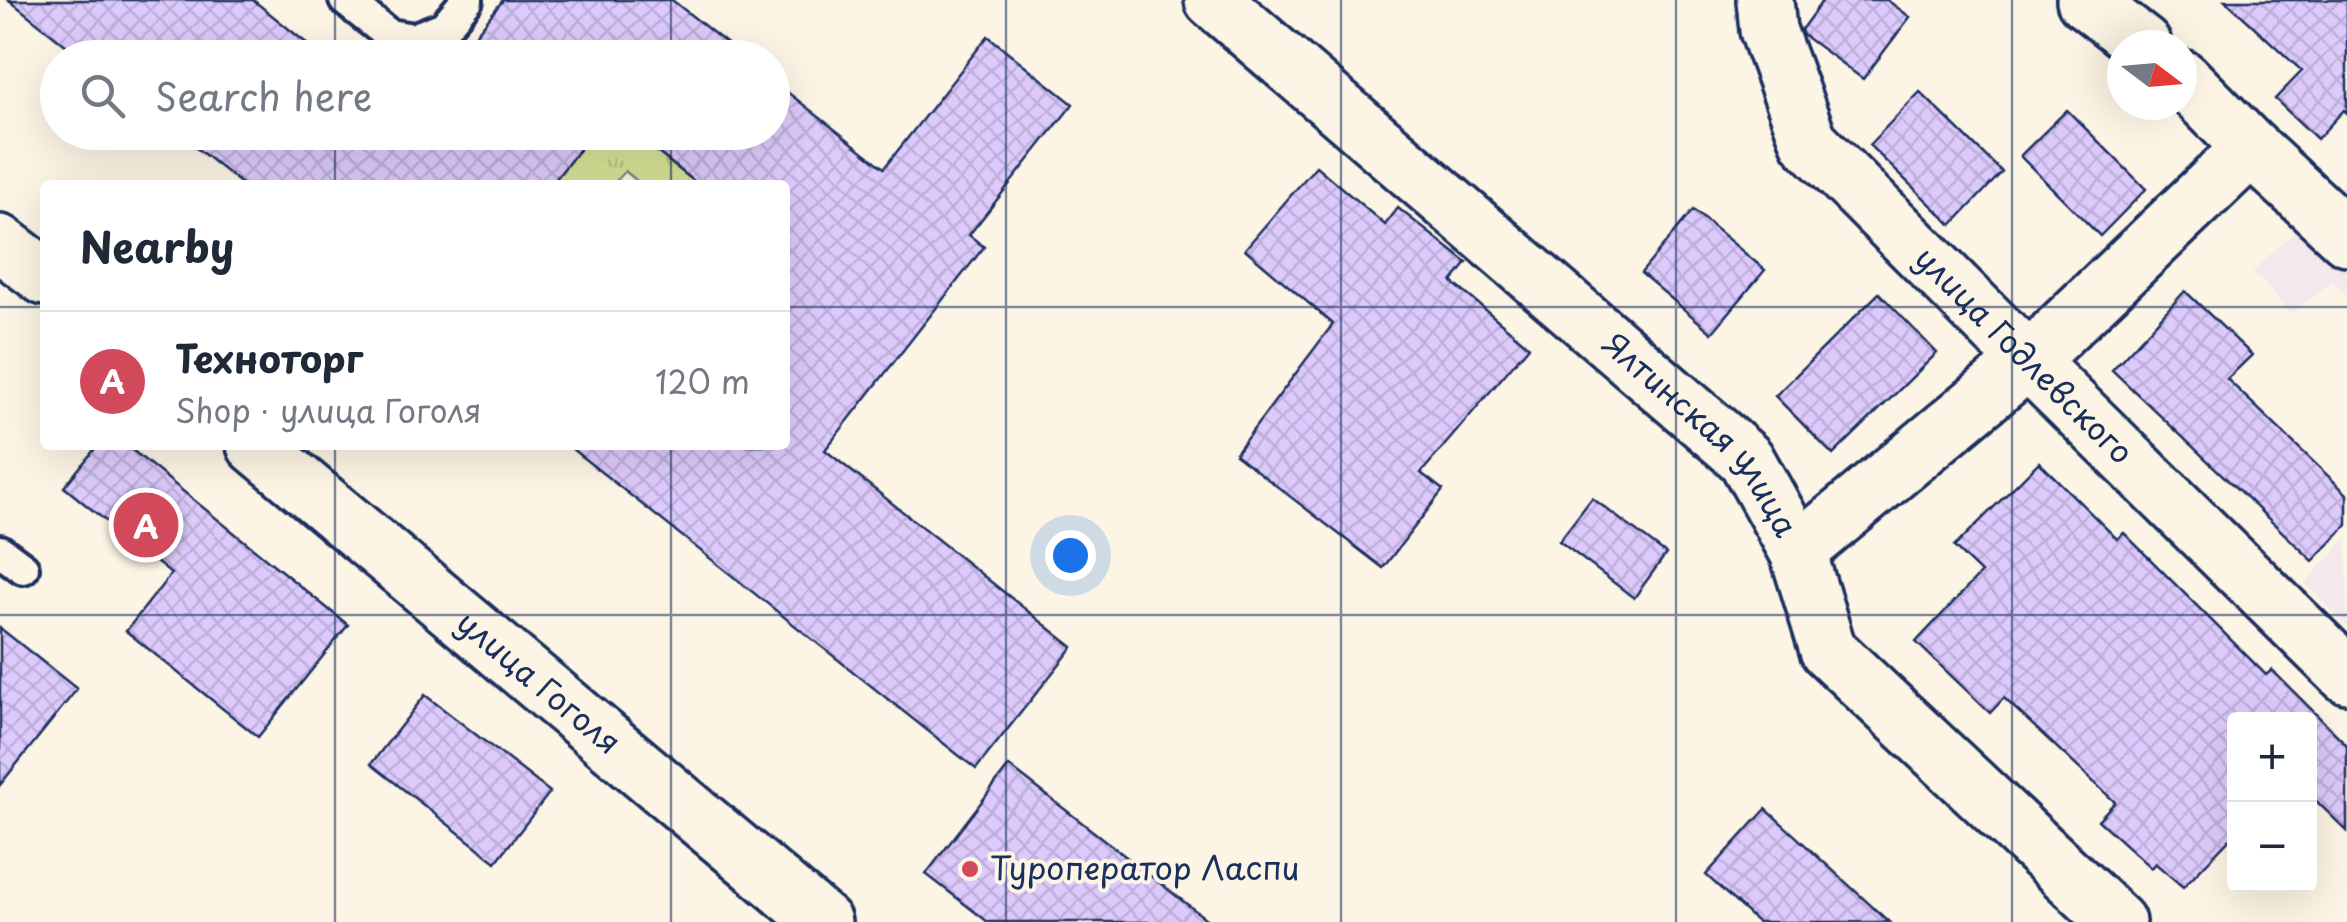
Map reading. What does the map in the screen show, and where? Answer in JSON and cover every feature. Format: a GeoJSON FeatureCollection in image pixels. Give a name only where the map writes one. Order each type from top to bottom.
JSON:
{"type":"FeatureCollection","features":[{"type":"Feature","properties":{"kind":"street","name":"Ялтинская улица"},"geometry":{"type":"LineString","coordinates":[[1213,0],[1746,458],[1798,552],[1828,650],[2117,922]]}},
{"type":"Feature","properties":{"kind":"street","name":"улица Годлевского"},"geometry":{"type":"LineString","coordinates":[[1765,0],[1768,30],[1809,140],[2347,675]]}},
{"type":"Feature","properties":{"kind":"street"},"geometry":{"type":"LineString","coordinates":[[2085,0],[2124,30]]}},
{"type":"Feature","properties":{"kind":"street"},"geometry":{"type":"LineString","coordinates":[[2197,93],[2347,237]]}},
{"type":"Feature","properties":{"kind":"street"},"geometry":{"type":"LineString","coordinates":[[1798,552],[2028,362],[2251,148]]}},
{"type":"Feature","properties":{"kind":"street"},"geometry":{"type":"LineString","coordinates":[[0,243],[40,273]]}},
{"type":"Feature","properties":{"kind":"street","name":"улица Гоголя"},"geometry":{"type":"LineString","coordinates":[[261,450],[823,922]]}},
{"type":"Feature","properties":{"kind":"lane"},"geometry":{"type":"LineString","coordinates":[[345,0],[389,34],[412,39],[444,28],[467,0]]}},
{"type":"Feature","properties":{"kind":"shaded area"},"geometry":{"type":"Polygon","coordinates":[[[2347,181],[2347,296],[2333,281],[2291,314],[2253,271],[2347,181]]]}},
{"type":"Feature","properties":{"kind":"shaded area"},"geometry":{"type":"Polygon","coordinates":[[[2347,538],[2347,626],[2305,583],[2347,538]]]}},
{"type":"Feature","properties":{"kind":"green space"},"geometry":{"type":"Polygon","coordinates":[[[579,150],[654,150],[693,180],[636,180],[625,171],[617,180],[555,180],[579,150]]]}},
{"type":"Feature","properties":{"kind":"building"},"geometry":{"type":"Polygon","coordinates":[[[9,0],[253,0],[303,40],[59,40],[9,0]]]}},
{"type":"Feature","properties":{"kind":"building"},"geometry":{"type":"Polygon","coordinates":[[[503,0],[672,0],[722,40],[471,40],[503,0]]]}},
{"type":"Feature","properties":{"kind":"building"},"geometry":{"type":"Polygon","coordinates":[[[1823,0],[1887,0],[1910,17],[1863,79],[1803,35],[1801,30],[1823,0]]]}},
{"type":"Feature","properties":{"kind":"building"},"geometry":{"type":"Polygon","coordinates":[[[2225,0],[2347,0],[2347,113],[2344,110],[2317,139],[2275,99],[2302,71],[2225,0]]]}},
{"type":"Feature","properties":{"kind":"building"},"geometry":{"type":"Polygon","coordinates":[[[988,36],[1073,104],[969,235],[984,247],[825,450],[1073,647],[976,769],[573,450],[790,450],[790,180],[693,180],[655,150],[790,150],[790,94],[884,168],[988,36]]]}},
{"type":"Feature","properties":{"kind":"building"},"geometry":{"type":"Polygon","coordinates":[[[1920,92],[2002,172],[1952,225],[1869,145],[1920,92]]]}},
{"type":"Feature","properties":{"kind":"building"},"geometry":{"type":"Polygon","coordinates":[[[2067,110],[2146,189],[2100,236],[2020,156],[2067,110]]]}},
{"type":"Feature","properties":{"kind":"building"},"geometry":{"type":"Polygon","coordinates":[[[199,150],[579,150],[555,180],[237,180],[199,150]]]}},
{"type":"Feature","properties":{"kind":"building"},"geometry":{"type":"Polygon","coordinates":[[[1316,166],[1385,225],[1398,208],[1467,263],[1452,282],[1529,346],[1421,473],[1443,490],[1383,568],[1235,454],[1333,324],[1245,249],[1316,166]]]}},
{"type":"Feature","properties":{"kind":"building"},"geometry":{"type":"Polygon","coordinates":[[[1693,210],[1765,270],[1712,333],[1641,273],[1693,210]]]}},
{"type":"Feature","properties":{"kind":"building"},"geometry":{"type":"Polygon","coordinates":[[[2185,291],[2252,355],[2227,379],[2347,494],[2347,525],[2313,561],[2112,370],[2185,291]]]}},
{"type":"Feature","properties":{"kind":"building"},"geometry":{"type":"Polygon","coordinates":[[[1879,293],[1937,353],[1833,455],[1775,396],[1879,293]]]}},
{"type":"Feature","properties":{"kind":"building"},"geometry":{"type":"Polygon","coordinates":[[[94,450],[132,450],[348,625],[258,737],[126,631],[171,574],[64,487],[94,450]]]}},
{"type":"Feature","properties":{"kind":"building"},"geometry":{"type":"Polygon","coordinates":[[[2039,462],[2117,539],[2124,533],[2266,675],[2272,670],[2314,712],[2227,712],[2227,841],[2183,887],[2155,863],[2151,868],[2098,820],[2115,802],[2004,698],[1990,713],[1916,642],[1981,573],[1954,547],[2039,462]]]}},
{"type":"Feature","properties":{"kind":"building"},"geometry":{"type":"Polygon","coordinates":[[[1592,498],[1666,554],[1634,598],[1559,541],[1592,498]]]}},
{"type":"Feature","properties":{"kind":"building"},"geometry":{"type":"Polygon","coordinates":[[[0,628],[77,689],[0,785],[0,628]]]}},
{"type":"Feature","properties":{"kind":"building"},"geometry":{"type":"Polygon","coordinates":[[[425,695],[550,792],[496,862],[371,764],[425,695]]]}},
{"type":"Feature","properties":{"kind":"building"},"geometry":{"type":"Polygon","coordinates":[[[2317,715],[2347,745],[2347,831],[2317,802],[2317,715]]]}},
{"type":"Feature","properties":{"kind":"building"},"geometry":{"type":"Polygon","coordinates":[[[1009,766],[1210,922],[988,922],[926,874],[1009,766]]]}},
{"type":"Feature","properties":{"kind":"building"},"geometry":{"type":"Polygon","coordinates":[[[1766,809],[1889,922],[1757,922],[1706,875],[1766,809]]]}},
{"type":"Feature","properties":{"kind":"place","name":"Техноторг"},"geometry":{"type":"Point","coordinates":[146,525]}},
{"type":"Feature","properties":{"kind":"place","name":"Туроператор Ласпи"},"geometry":{"type":"Point","coordinates":[970,869]}}]}
